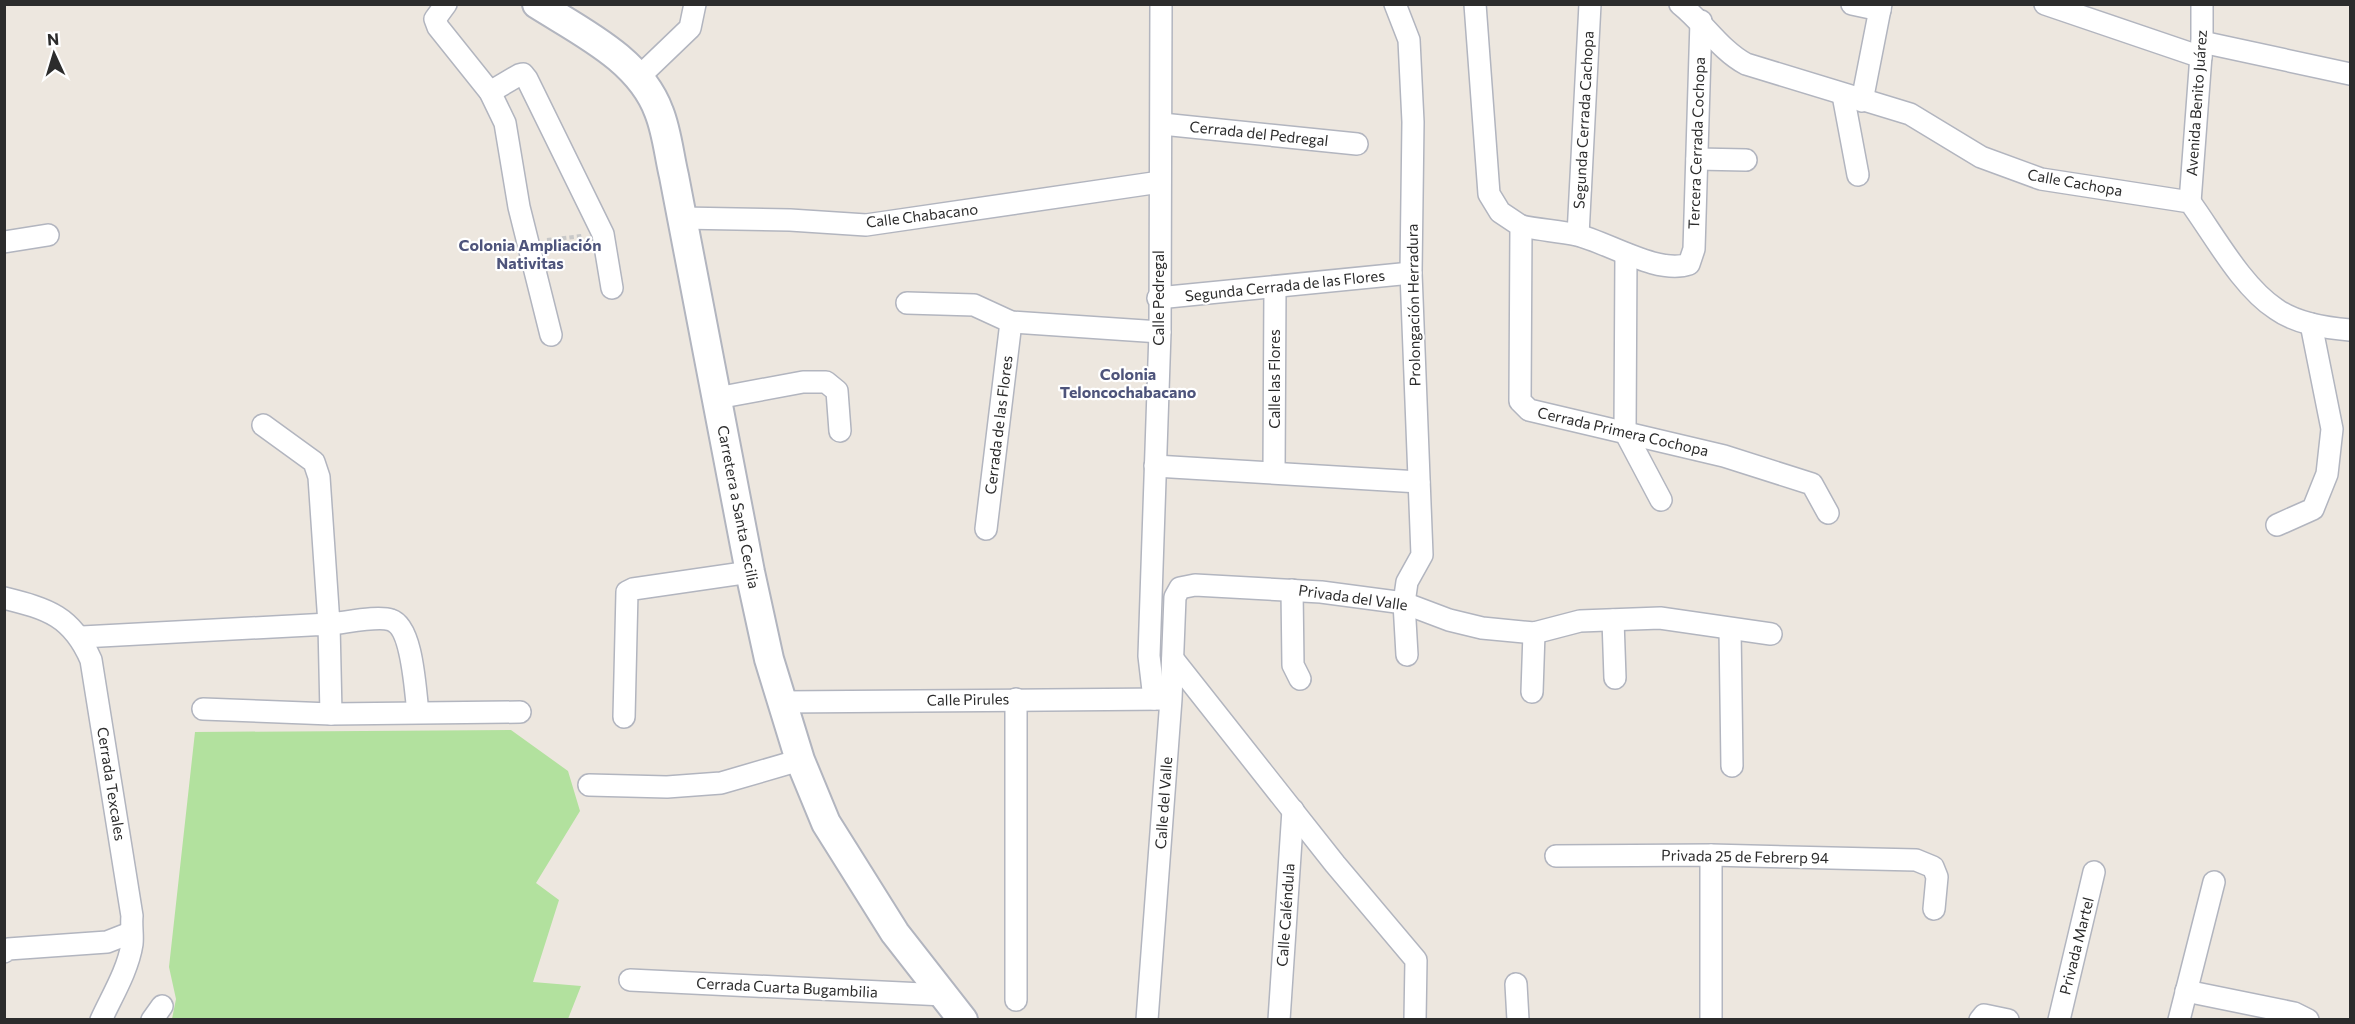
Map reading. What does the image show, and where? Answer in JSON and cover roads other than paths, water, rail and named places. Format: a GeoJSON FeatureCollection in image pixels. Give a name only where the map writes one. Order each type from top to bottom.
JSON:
{"type":"FeatureCollection","features":[{"type":"Feature","properties":{"kind":"main road","name":"Carretera a Santa Cecilia"},"geometry":{"type":"LineString","coordinates":[[537,4],[606,48],[640,76],[659,112],[750,572],[769,659],[800,760],[826,823],[895,933],[963,1020]]}},
{"type":"Feature","properties":{"kind":"street"},"geometry":{"type":"LineString","coordinates":[[446,4],[435,19],[490,92],[506,123],[527,242],[551,335]]}},
{"type":"Feature","properties":{"kind":"street"},"geometry":{"type":"LineString","coordinates":[[640,76],[690,28],[695,4]]}},
{"type":"Feature","properties":{"kind":"street","name":"Calle Pedregal"},"geometry":{"type":"LineString","coordinates":[[1161,4],[1162,124],[1158,298],[1160,332],[1149,656],[1163,699]]}},
{"type":"Feature","properties":{"kind":"street","name":"Prolongación Herradura"},"geometry":{"type":"LineString","coordinates":[[1395,4],[1409,40],[1413,122],[1411,273],[1422,555],[1407,582],[1404,603],[1407,655]]}},
{"type":"Feature","properties":{"kind":"street"},"geometry":{"type":"LineString","coordinates":[[1475,4],[1489,194],[1500,212],[1521,226],[1578,235],[1626,254],[1625,432],[1661,500]]}},
{"type":"Feature","properties":{"kind":"street","name":"Segunda Cerrada Cachopa"},"geometry":{"type":"LineString","coordinates":[[1578,235],[1590,4]]}},
{"type":"Feature","properties":{"kind":"street","name":"Calle Cachopa"},"geometry":{"type":"LineString","coordinates":[[1680,4],[1701,21],[1731,55],[1746,64],[1910,114],[1981,157],[2041,179],[2190,202]]}},
{"type":"Feature","properties":{"kind":"street"},"geometry":{"type":"LineString","coordinates":[[1852,4],[1881,7],[1853,98],[1858,176]]}},
{"type":"Feature","properties":{"kind":"street"},"geometry":{"type":"LineString","coordinates":[[2044,4],[2202,49],[2350,74]]}},
{"type":"Feature","properties":{"kind":"street","name":"Avenida Benito Juárez"},"geometry":{"type":"LineString","coordinates":[[2190,202],[2202,49],[2202,4]]}},
{"type":"Feature","properties":{"kind":"street","name":"Tercera Cerrada Cochopa"},"geometry":{"type":"LineString","coordinates":[[1626,254],[1680,267],[1689,264],[1694,249],[1701,21]]}},
{"type":"Feature","properties":{"kind":"street"},"geometry":{"type":"LineString","coordinates":[[490,92],[523,74],[603,234],[612,288]]}},
{"type":"Feature","properties":{"kind":"street","name":"Cerrada del Pedregal"},"geometry":{"type":"LineString","coordinates":[[1162,124],[1357,144]]}},
{"type":"Feature","properties":{"kind":"street"},"geometry":{"type":"LineString","coordinates":[[1697,159],[1746,160]]}},
{"type":"Feature","properties":{"kind":"street","name":"Calle Chabacano"},"geometry":{"type":"LineString","coordinates":[[681,218],[790,220],[866,225],[1160,182]]}},
{"type":"Feature","properties":{"kind":"street"},"geometry":{"type":"LineString","coordinates":[[2190,202],[2254,291],[2277,310],[2311,324],[2350,330]]}},
{"type":"Feature","properties":{"kind":"street","name":"Cerrada Primera Cochopa"},"geometry":{"type":"LineString","coordinates":[[1521,226],[1520,400],[1529,410],[1724,456],[1812,483],[1828,513]]}},
{"type":"Feature","properties":{"kind":"street"},"geometry":{"type":"LineString","coordinates":[[4,242],[48,235]]}},
{"type":"Feature","properties":{"kind":"street","name":"Segunda Cerrada de las Flores"},"geometry":{"type":"LineString","coordinates":[[1158,298],[1411,273]]}},
{"type":"Feature","properties":{"kind":"street","name":"Calle las Flores"},"geometry":{"type":"LineString","coordinates":[[1274,472],[1275,287]]}},
{"type":"Feature","properties":{"kind":"street"},"geometry":{"type":"LineString","coordinates":[[907,303],[974,305],[1011,322],[1160,332]]}},
{"type":"Feature","properties":{"kind":"street","name":"Cerrada de las Flores"},"geometry":{"type":"LineString","coordinates":[[986,529],[1011,322]]}},
{"type":"Feature","properties":{"kind":"street"},"geometry":{"type":"LineString","coordinates":[[2277,525],[2313,509],[2328,474],[2332,429],[2311,324]]}},
{"type":"Feature","properties":{"kind":"street"},"geometry":{"type":"LineString","coordinates":[[717,398],[803,382],[826,382],[837,391],[840,431]]}},
{"type":"Feature","properties":{"kind":"street"},"geometry":{"type":"LineString","coordinates":[[263,425],[314,462],[319,477],[329,624],[331,714]]}},
{"type":"Feature","properties":{"kind":"street"},"geometry":{"type":"LineString","coordinates":[[1155,466],[1419,483]]}},
{"type":"Feature","properties":{"kind":"street"},"geometry":{"type":"LineString","coordinates":[[624,717],[627,592],[633,589],[750,572]]}},
{"type":"Feature","properties":{"kind":"street","name":"Privada del Valle"},"geometry":{"type":"LineString","coordinates":[[1180,588],[1196,585],[1292,590],[1404,603],[1449,620],[1482,628],[1534,633],[1580,621],[1660,618],[1771,634]]}},
{"type":"Feature","properties":{"kind":"street","name":"Calle del Valle"},"geometry":{"type":"LineString","coordinates":[[1147,1020],[1163,699],[1173,659],[1175,597],[1180,588]]}},
{"type":"Feature","properties":{"kind":"street"},"geometry":{"type":"LineString","coordinates":[[1292,590],[1293,665],[1300,678]]}},
{"type":"Feature","properties":{"kind":"street","name":"Cerrada Texcales"},"geometry":{"type":"LineString","coordinates":[[4,598],[22,602],[69,623],[82,638],[91,660],[132,916],[130,933],[133,942],[124,970],[100,1020]]}},
{"type":"Feature","properties":{"kind":"street"},"geometry":{"type":"LineString","coordinates":[[82,638],[389,619],[399,624],[408,642],[418,712]]}},
{"type":"Feature","properties":{"kind":"street"},"geometry":{"type":"LineString","coordinates":[[1613,620],[1615,678]]}},
{"type":"Feature","properties":{"kind":"street"},"geometry":{"type":"LineString","coordinates":[[1730,629],[1732,766]]}},
{"type":"Feature","properties":{"kind":"street"},"geometry":{"type":"LineString","coordinates":[[1532,692],[1534,633]]}},
{"type":"Feature","properties":{"kind":"street"},"geometry":{"type":"LineString","coordinates":[[1173,659],[1416,960],[1415,1020]]}},
{"type":"Feature","properties":{"kind":"street"},"geometry":{"type":"LineString","coordinates":[[1016,699],[1016,1000]]}},
{"type":"Feature","properties":{"kind":"street","name":"Calle Pirules"},"geometry":{"type":"LineString","coordinates":[[783,702],[1163,699]]}},
{"type":"Feature","properties":{"kind":"street"},"geometry":{"type":"LineString","coordinates":[[203,709],[331,714],[520,712]]}},
{"type":"Feature","properties":{"kind":"street"},"geometry":{"type":"LineString","coordinates":[[589,785],[667,787],[721,783],[800,760]]}},
{"type":"Feature","properties":{"kind":"street","name":"Calle Caléndula"},"geometry":{"type":"LineString","coordinates":[[1279,1020],[1293,810]]}},
{"type":"Feature","properties":{"kind":"street"},"geometry":{"type":"LineString","coordinates":[[1711,855],[1711,1020]]}},
{"type":"Feature","properties":{"kind":"street","name":"Privada 25 de Febrerp 94"},"geometry":{"type":"LineString","coordinates":[[1556,856],[1711,855],[1916,860],[1933,867],[1937,877],[1934,909]]}},
{"type":"Feature","properties":{"kind":"street","name":"Privada Martel"},"geometry":{"type":"LineString","coordinates":[[2059,1020],[2094,872]]}},
{"type":"Feature","properties":{"kind":"street"},"geometry":{"type":"LineString","coordinates":[[2179,1020],[2214,882]]}},
{"type":"Feature","properties":{"kind":"street"},"geometry":{"type":"LineString","coordinates":[[4,952],[8,948],[107,942],[130,933]]}},
{"type":"Feature","properties":{"kind":"street","name":"Cerrada Cuarta Bugambilia"},"geometry":{"type":"LineString","coordinates":[[630,980],[944,995]]}},
{"type":"Feature","properties":{"kind":"street"},"geometry":{"type":"LineString","coordinates":[[1516,984],[1518,1020]]}},
{"type":"Feature","properties":{"kind":"street"},"geometry":{"type":"LineString","coordinates":[[2186,991],[2294,1013],[2308,1020]]}},
{"type":"Feature","properties":{"kind":"street"},"geometry":{"type":"LineString","coordinates":[[1980,1020],[1984,1015],[2008,1020]]}},
{"type":"Feature","properties":{"kind":"district","name":"Colonia Ampliación Nativitas"},"geometry":{"type":"Point","coordinates":[530,254]}},
{"type":"Feature","properties":{"kind":"district","name":"Colonia Teloncochabacano"},"geometry":{"type":"Point","coordinates":[1128,383]}}]}
